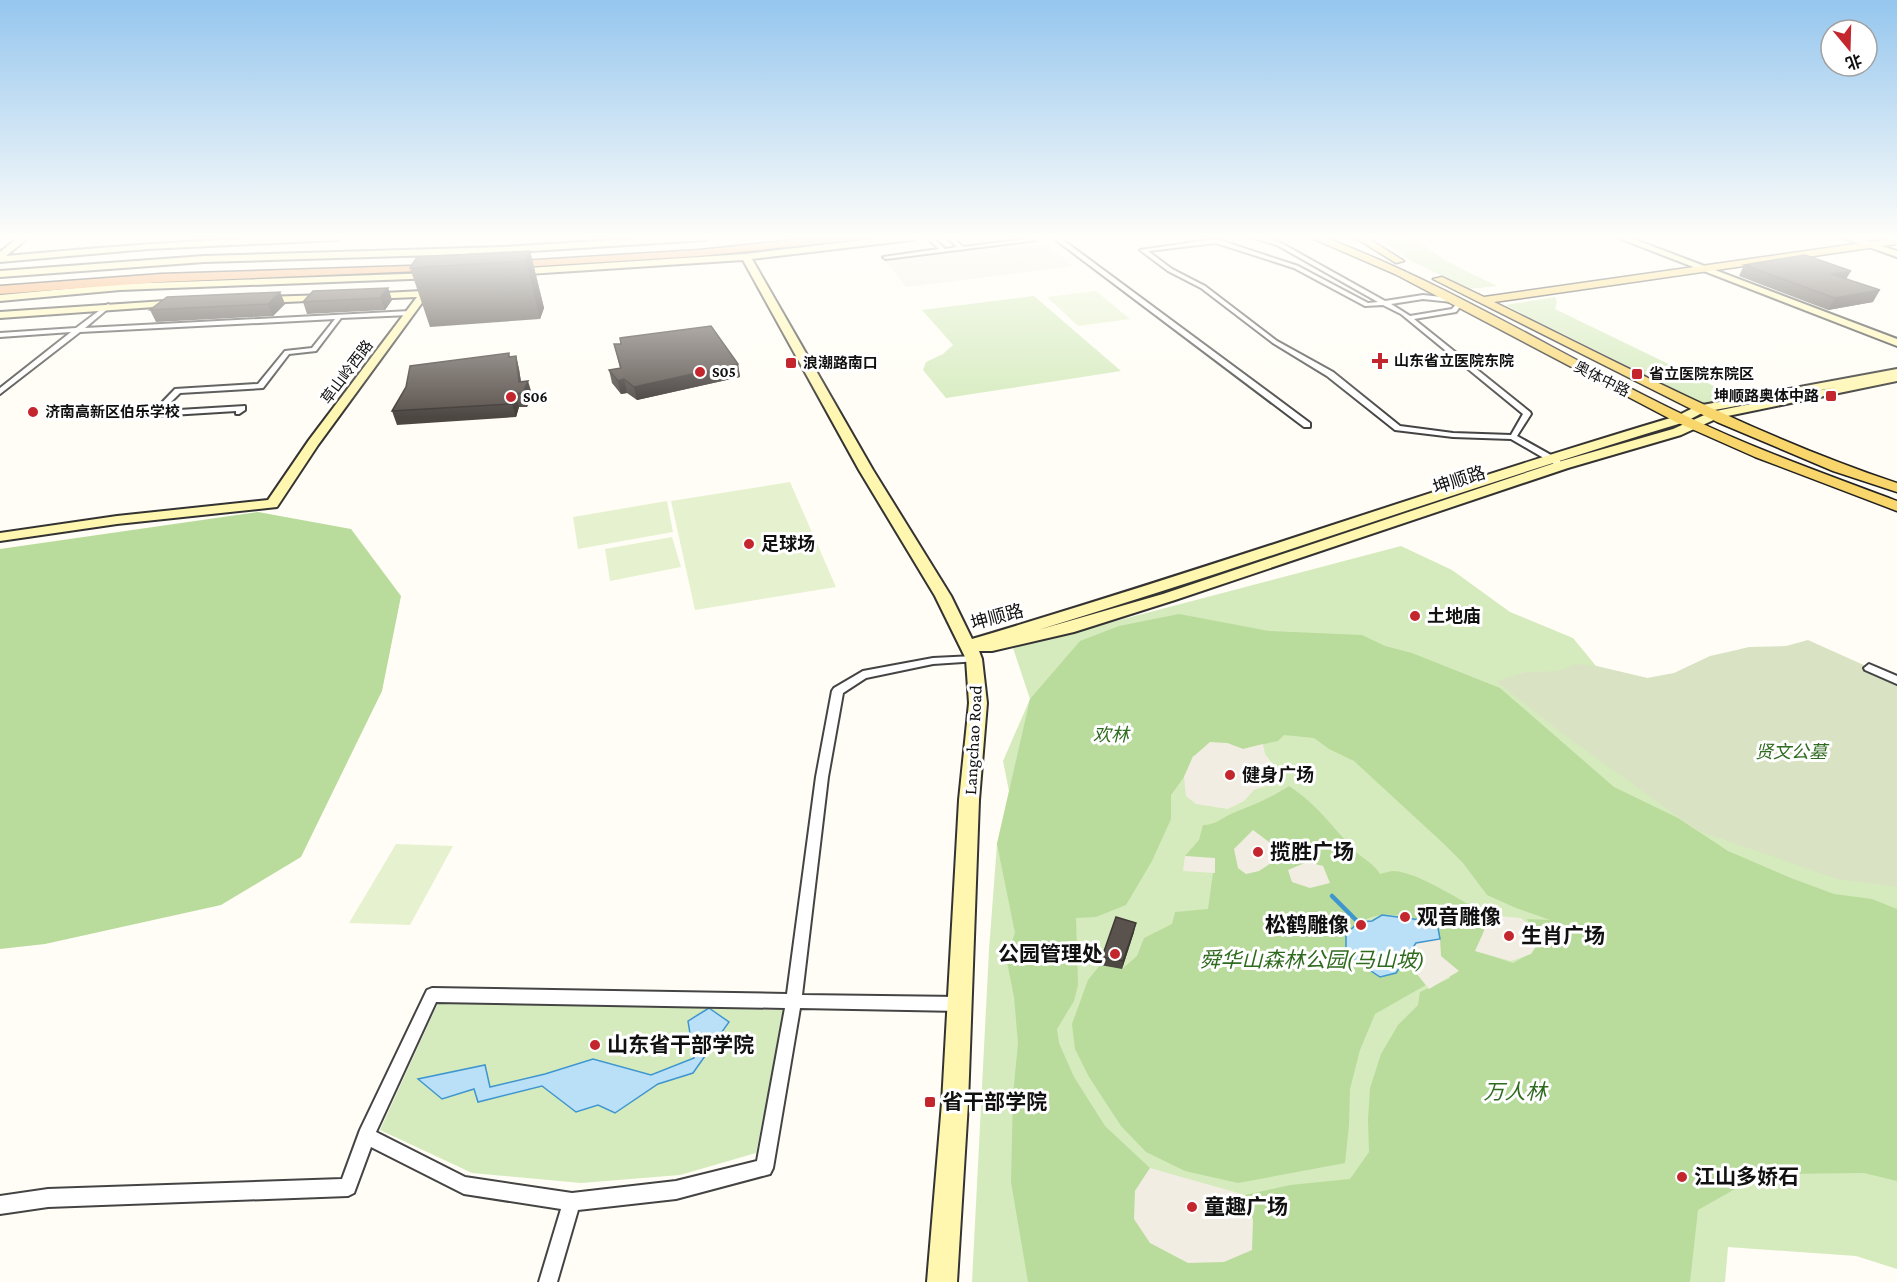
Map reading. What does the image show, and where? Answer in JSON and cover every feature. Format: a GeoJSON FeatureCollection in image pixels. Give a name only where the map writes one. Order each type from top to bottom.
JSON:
{"type":"FeatureCollection","features":[{"type":"Feature","properties":{"kind":"main road","name":"奥体中路"},"geometry":{"type":"LineString","coordinates":[[1445,297],[1681,419],[1760,454],[1897,506]]}},
{"type":"Feature","properties":{"kind":"main road","name":"奥体中路"},"geometry":{"type":"LineString","coordinates":[[1475,297],[1701,409],[1810,458],[1897,488]]}},
{"type":"Feature","properties":{"kind":"main road"},"geometry":{"type":"LineString","coordinates":[[1455,302],[1495,297]]}},
{"type":"Feature","properties":{"kind":"street","name":"草山岭西路"},"geometry":{"type":"LineString","coordinates":[[0,537],[117,520],[272,504],[313,443],[422,297]]}},
{"type":"Feature","properties":{"kind":"street","name":"Langchao Road"},"geometry":{"type":"LineString","coordinates":[[768,297],[866,470],[943,596],[974,659],[978,703],[969,800],[960,1004],[942,1282]]}},
{"type":"Feature","properties":{"kind":"street"},"geometry":{"type":"LineString","coordinates":[[1135,297],[1307,425]]}},
{"type":"Feature","properties":{"kind":"street"},"geometry":{"type":"LineString","coordinates":[[1216,297],[1275,342],[1330,374],[1398,428],[1453,435],[1513,437],[1556,462]]}},
{"type":"Feature","properties":{"kind":"street"},"geometry":{"type":"LineString","coordinates":[[1352,297],[1367,305],[1423,297],[1455,302],[1454,311],[1409,318]]}},
{"type":"Feature","properties":{"kind":"street"},"geometry":{"type":"LineString","coordinates":[[1373,297],[1409,318],[1527,414],[1513,437]]}},
{"type":"Feature","properties":{"kind":"street"},"geometry":{"type":"LineString","coordinates":[[1778,297],[1897,343]]}},
{"type":"Feature","properties":{"kind":"street"},"geometry":{"type":"LineString","coordinates":[[253,301],[333,298]]}},
{"type":"Feature","properties":{"kind":"street"},"geometry":{"type":"LineString","coordinates":[[0,315],[108,306],[195,303]]}},
{"type":"Feature","properties":{"kind":"street"},"geometry":{"type":"LineString","coordinates":[[0,392],[108,306]]}},
{"type":"Feature","properties":{"kind":"street"},"geometry":{"type":"LineString","coordinates":[[0,335],[410,313]]}},
{"type":"Feature","properties":{"kind":"street"},"geometry":{"type":"LineString","coordinates":[[239,412],[242,408],[155,414],[178,391],[260,386],[287,352],[314,350],[340,316]]}},
{"type":"Feature","properties":{"kind":"street","name":"坤顺路"},"geometry":{"type":"LineString","coordinates":[[1556,462],[1681,419],[1701,409],[1897,372]]}},
{"type":"Feature","properties":{"kind":"street","name":"坤顺路"},"geometry":{"type":"LineString","coordinates":[[967,646],[1124,599],[1450,493],[1695,425],[1715,415],[1897,378]]}},
{"type":"Feature","properties":{"kind":"street"},"geometry":{"type":"LineString","coordinates":[[366,1136],[464,1185],[572,1202],[676,1190],[764,1168],[794,1001],[822,777],[838,691],[862,675],[933,661],[974,659]]}},
{"type":"Feature","properties":{"kind":"street"},"geometry":{"type":"LineString","coordinates":[[1869,668],[1897,680]]}},
{"type":"Feature","properties":{"kind":"street"},"geometry":{"type":"LineString","coordinates":[[0,1205],[48,1198],[348,1187],[366,1136],[432,995],[960,1004]]}},
{"type":"Feature","properties":{"kind":"street"},"geometry":{"type":"LineString","coordinates":[[548,1282],[572,1202]]}},
{"type":"Feature","properties":{"kind":"green space"},"geometry":{"type":"Polygon","coordinates":[[[1035,297],[1121,371],[946,398],[923,370],[926,362],[943,354],[953,345],[922,310],[1035,297]]]}},
{"type":"Feature","properties":{"kind":"green space"},"geometry":{"type":"Polygon","coordinates":[[[1047,297],[1103,297],[1130,319],[1078,326],[1047,297]]]}},
{"type":"Feature","properties":{"kind":"green space"},"geometry":{"type":"Polygon","coordinates":[[[1555,297],[1557,301],[1555,309],[1749,403],[1718,411],[1505,305],[1555,297]]]}},
{"type":"Feature","properties":{"kind":"green space","name":"足球场"},"geometry":{"type":"Polygon","coordinates":[[[790,482],[836,587],[695,610],[671,501],[790,482]]]}},
{"type":"Feature","properties":{"kind":"green space"},"geometry":{"type":"Polygon","coordinates":[[[667,501],[673,532],[578,549],[573,517],[667,501]]]}},
{"type":"Feature","properties":{"kind":"green space"},"geometry":{"type":"Polygon","coordinates":[[[258,512],[351,529],[401,596],[382,691],[301,857],[221,905],[45,944],[0,949],[0,549],[258,512]]]}},
{"type":"Feature","properties":{"kind":"green space"},"geometry":{"type":"Polygon","coordinates":[[[672,537],[681,567],[610,581],[605,549],[672,537]]]}},
{"type":"Feature","properties":{"kind":"green space","name":"舜华山森林公园(马山坡)"},"geometry":{"type":"Polygon","coordinates":[[[1401,546],[1452,570],[1510,612],[1573,638],[1596,666],[1647,678],[1897,812],[1897,1269],[1856,1256],[1728,1247],[1725,1282],[972,1282],[989,950],[997,844],[1009,791],[1003,761],[1030,699],[1013,648],[1401,546]]]}},
{"type":"Feature","properties":{"kind":"green space","name":"舜华山森林公园(马山坡)"},"geometry":{"type":"Polygon","coordinates":[[[1179,614],[1269,631],[1362,635],[1385,646],[1412,653],[1500,688],[1614,787],[1678,818],[1728,851],[1834,894],[1872,899],[1897,909],[1897,1181],[1864,1173],[1773,1174],[1744,1184],[1698,1210],[1690,1282],[1028,1282],[1011,1182],[1013,1095],[1018,1043],[1014,997],[1006,957],[1015,933],[997,844],[1030,699],[1080,641],[1119,626],[1179,614]],[[1284,735],[1278,741],[1243,749],[1227,743],[1193,756],[1184,777],[1171,795],[1171,819],[1152,861],[1126,905],[1096,917],[1076,918],[1078,985],[1074,1001],[1057,1029],[1059,1043],[1074,1077],[1105,1126],[1150,1168],[1135,1191],[1253,1220],[1245,1195],[1290,1185],[1350,1179],[1369,1152],[1370,1088],[1381,1054],[1398,1025],[1418,1005],[1420,992],[1450,978],[1441,956],[1437,923],[1399,916],[1377,916],[1356,925],[1346,935],[1396,973],[1405,959],[1426,985],[1375,1014],[1360,1050],[1350,1089],[1345,1163],[1238,1183],[1185,1171],[1146,1152],[1121,1126],[1089,1077],[1075,1049],[1072,1024],[1088,980],[1100,965],[1122,969],[1137,956],[1144,938],[1172,924],[1175,912],[1208,909],[1215,859],[1185,856],[1199,840],[1203,825],[1215,823],[1289,786],[1316,808],[1356,852],[1380,874],[1394,871],[1416,877],[1487,915],[1483,939],[1476,951],[1513,963],[1531,953],[1531,927],[1527,919],[1550,920],[1487,895],[1463,863],[1354,761],[1329,749],[1314,738],[1284,735]]]}},
{"type":"Feature","properties":{"kind":"green space","name":"贤文公墓"},"geometry":{"type":"Polygon","coordinates":[[[1808,640],[1897,680],[1897,887],[1837,879],[1696,830],[1559,731],[1496,681],[1526,672],[1558,671],[1575,664],[1596,666],[1647,678],[1674,673],[1710,656],[1749,647],[1786,646],[1808,640]]]}},
{"type":"Feature","properties":{"kind":"green space"},"geometry":{"type":"Polygon","coordinates":[[[396,844],[453,846],[410,925],[349,923],[396,844]]]}},
{"type":"Feature","properties":{"kind":"green space"},"geometry":{"type":"Polygon","coordinates":[[[438,1003],[785,1010],[756,1153],[680,1175],[581,1183],[472,1173],[380,1130],[438,1003]]]}},
{"type":"Feature","properties":{"kind":"shaded area","name":"健身广场"},"geometry":{"type":"Polygon","coordinates":[[[1210,742],[1227,743],[1243,749],[1263,744],[1265,754],[1277,770],[1269,785],[1254,790],[1244,801],[1228,809],[1196,804],[1186,796],[1184,777],[1193,757],[1210,742]]]}},
{"type":"Feature","properties":{"kind":"shaded area","name":"揽胜广场"},"geometry":{"type":"Polygon","coordinates":[[[1253,830],[1285,854],[1259,871],[1246,874],[1238,868],[1234,849],[1253,830]]]}},
{"type":"Feature","properties":{"kind":"shaded area"},"geometry":{"type":"Polygon","coordinates":[[[1185,856],[1215,858],[1215,873],[1183,871],[1185,856]]]}},
{"type":"Feature","properties":{"kind":"shaded area"},"geometry":{"type":"Polygon","coordinates":[[[1307,862],[1323,866],[1330,883],[1310,888],[1292,882],[1288,870],[1307,862]]]}},
{"type":"Feature","properties":{"kind":"shaded area","name":"生肖广场"},"geometry":{"type":"Polygon","coordinates":[[[1487,915],[1521,918],[1531,927],[1539,942],[1531,954],[1511,961],[1475,951],[1484,931],[1487,915]]]}},
{"type":"Feature","properties":{"kind":"shaded area"},"geometry":{"type":"Polygon","coordinates":[[[1440,939],[1441,956],[1459,971],[1429,989],[1405,959],[1416,943],[1440,939]]]}},
{"type":"Feature","properties":{"kind":"shaded area","name":"童趣广场"},"geometry":{"type":"Polygon","coordinates":[[[1150,1168],[1245,1195],[1253,1220],[1252,1250],[1224,1262],[1188,1263],[1150,1243],[1134,1219],[1135,1191],[1150,1168]]]}},
{"type":"Feature","properties":{"kind":"water"},"geometry":{"type":"Polygon","coordinates":[[[1382,915],[1437,922],[1440,939],[1416,943],[1396,973],[1380,977],[1346,954],[1346,935],[1358,922],[1372,921],[1382,915]]]}},
{"type":"Feature","properties":{"kind":"water"},"geometry":{"type":"Polygon","coordinates":[[[709,1008],[729,1022],[693,1073],[658,1084],[615,1113],[598,1105],[576,1112],[542,1086],[478,1102],[474,1089],[442,1099],[418,1079],[485,1065],[490,1087],[545,1074],[593,1059],[651,1075],[694,1058],[688,1021],[709,1008]]]}},
{"type":"Feature","properties":{"kind":"building"},"geometry":{"type":"Polygon","coordinates":[[[167,297],[275,297],[268,304],[150,310],[167,297]]]}},
{"type":"Feature","properties":{"kind":"building"},"geometry":{"type":"Polygon","coordinates":[[[308,297],[381,297],[380,298],[303,302],[308,297]]]}},
{"type":"Feature","properties":{"kind":"building"},"geometry":{"type":"Polygon","coordinates":[[[711,326],[738,364],[634,387],[624,379],[618,381],[609,370],[621,368],[614,344],[621,344],[620,338],[711,326]]]}},
{"type":"Feature","properties":{"kind":"building"},"geometry":{"type":"Polygon","coordinates":[[[509,353],[509,357],[516,356],[519,382],[528,381],[523,393],[515,394],[512,404],[392,411],[406,387],[410,366],[509,353]]]}},
{"type":"Feature","properties":{"kind":"building","name":"公园管理处"},"geometry":{"type":"Polygon","coordinates":[[[1116,917],[1136,923],[1123,961],[1102,957],[1116,917]]]}},
{"type":"Feature","properties":{"kind":"waterway"},"geometry":{"type":"LineString","coordinates":[[1332,896],[1358,922]]}},
{"type":"Feature","properties":{"kind":"place","name":"山东省立医院东院"},"geometry":{"type":"Point","coordinates":[1380,361]}},
{"type":"Feature","properties":{"kind":"place","name":"浪潮路南口"},"geometry":{"type":"Point","coordinates":[791,363]}},
{"type":"Feature","properties":{"kind":"place","name":"S05"},"geometry":{"type":"Point","coordinates":[700,372]}},
{"type":"Feature","properties":{"kind":"place","name":"省立医院东院区"},"geometry":{"type":"Point","coordinates":[1637,374]}},
{"type":"Feature","properties":{"kind":"place","name":"坤顺路奥体中路"},"geometry":{"type":"Point","coordinates":[1831,396]}},
{"type":"Feature","properties":{"kind":"place","name":"S06"},"geometry":{"type":"Point","coordinates":[511,397]}},
{"type":"Feature","properties":{"kind":"place","name":"济南高新区伯乐学校"},"geometry":{"type":"Point","coordinates":[33,412]}},
{"type":"Feature","properties":{"kind":"place","name":"足球场"},"geometry":{"type":"Point","coordinates":[749,544]}},
{"type":"Feature","properties":{"kind":"place","name":"土地庙"},"geometry":{"type":"Point","coordinates":[1415,616]}},
{"type":"Feature","properties":{"kind":"place","name":"健身广场"},"geometry":{"type":"Point","coordinates":[1230,775]}},
{"type":"Feature","properties":{"kind":"place","name":"揽胜广场"},"geometry":{"type":"Point","coordinates":[1258,852]}},
{"type":"Feature","properties":{"kind":"place","name":"观音雕像"},"geometry":{"type":"Point","coordinates":[1405,917]}},
{"type":"Feature","properties":{"kind":"place","name":"松鹤雕像"},"geometry":{"type":"Point","coordinates":[1361,925]}},
{"type":"Feature","properties":{"kind":"place","name":"生肖广场"},"geometry":{"type":"Point","coordinates":[1509,936]}},
{"type":"Feature","properties":{"kind":"place","name":"公园管理处"},"geometry":{"type":"Point","coordinates":[1115,954]}},
{"type":"Feature","properties":{"kind":"place","name":"山东省干部学院"},"geometry":{"type":"Point","coordinates":[595,1045]}},
{"type":"Feature","properties":{"kind":"place","name":"省干部学院"},"geometry":{"type":"Point","coordinates":[930,1102]}},
{"type":"Feature","properties":{"kind":"place","name":"江山多娇石"},"geometry":{"type":"Point","coordinates":[1682,1177]}},
{"type":"Feature","properties":{"kind":"place","name":"童趣广场"},"geometry":{"type":"Point","coordinates":[1192,1207]}},
{"type":"Feature","properties":{"kind":"park label","name":"欢林"},"geometry":{"type":"Point","coordinates":[1111,735]}},
{"type":"Feature","properties":{"kind":"park label","name":"万人林"},"geometry":{"type":"Point","coordinates":[1515,1092]}}]}
